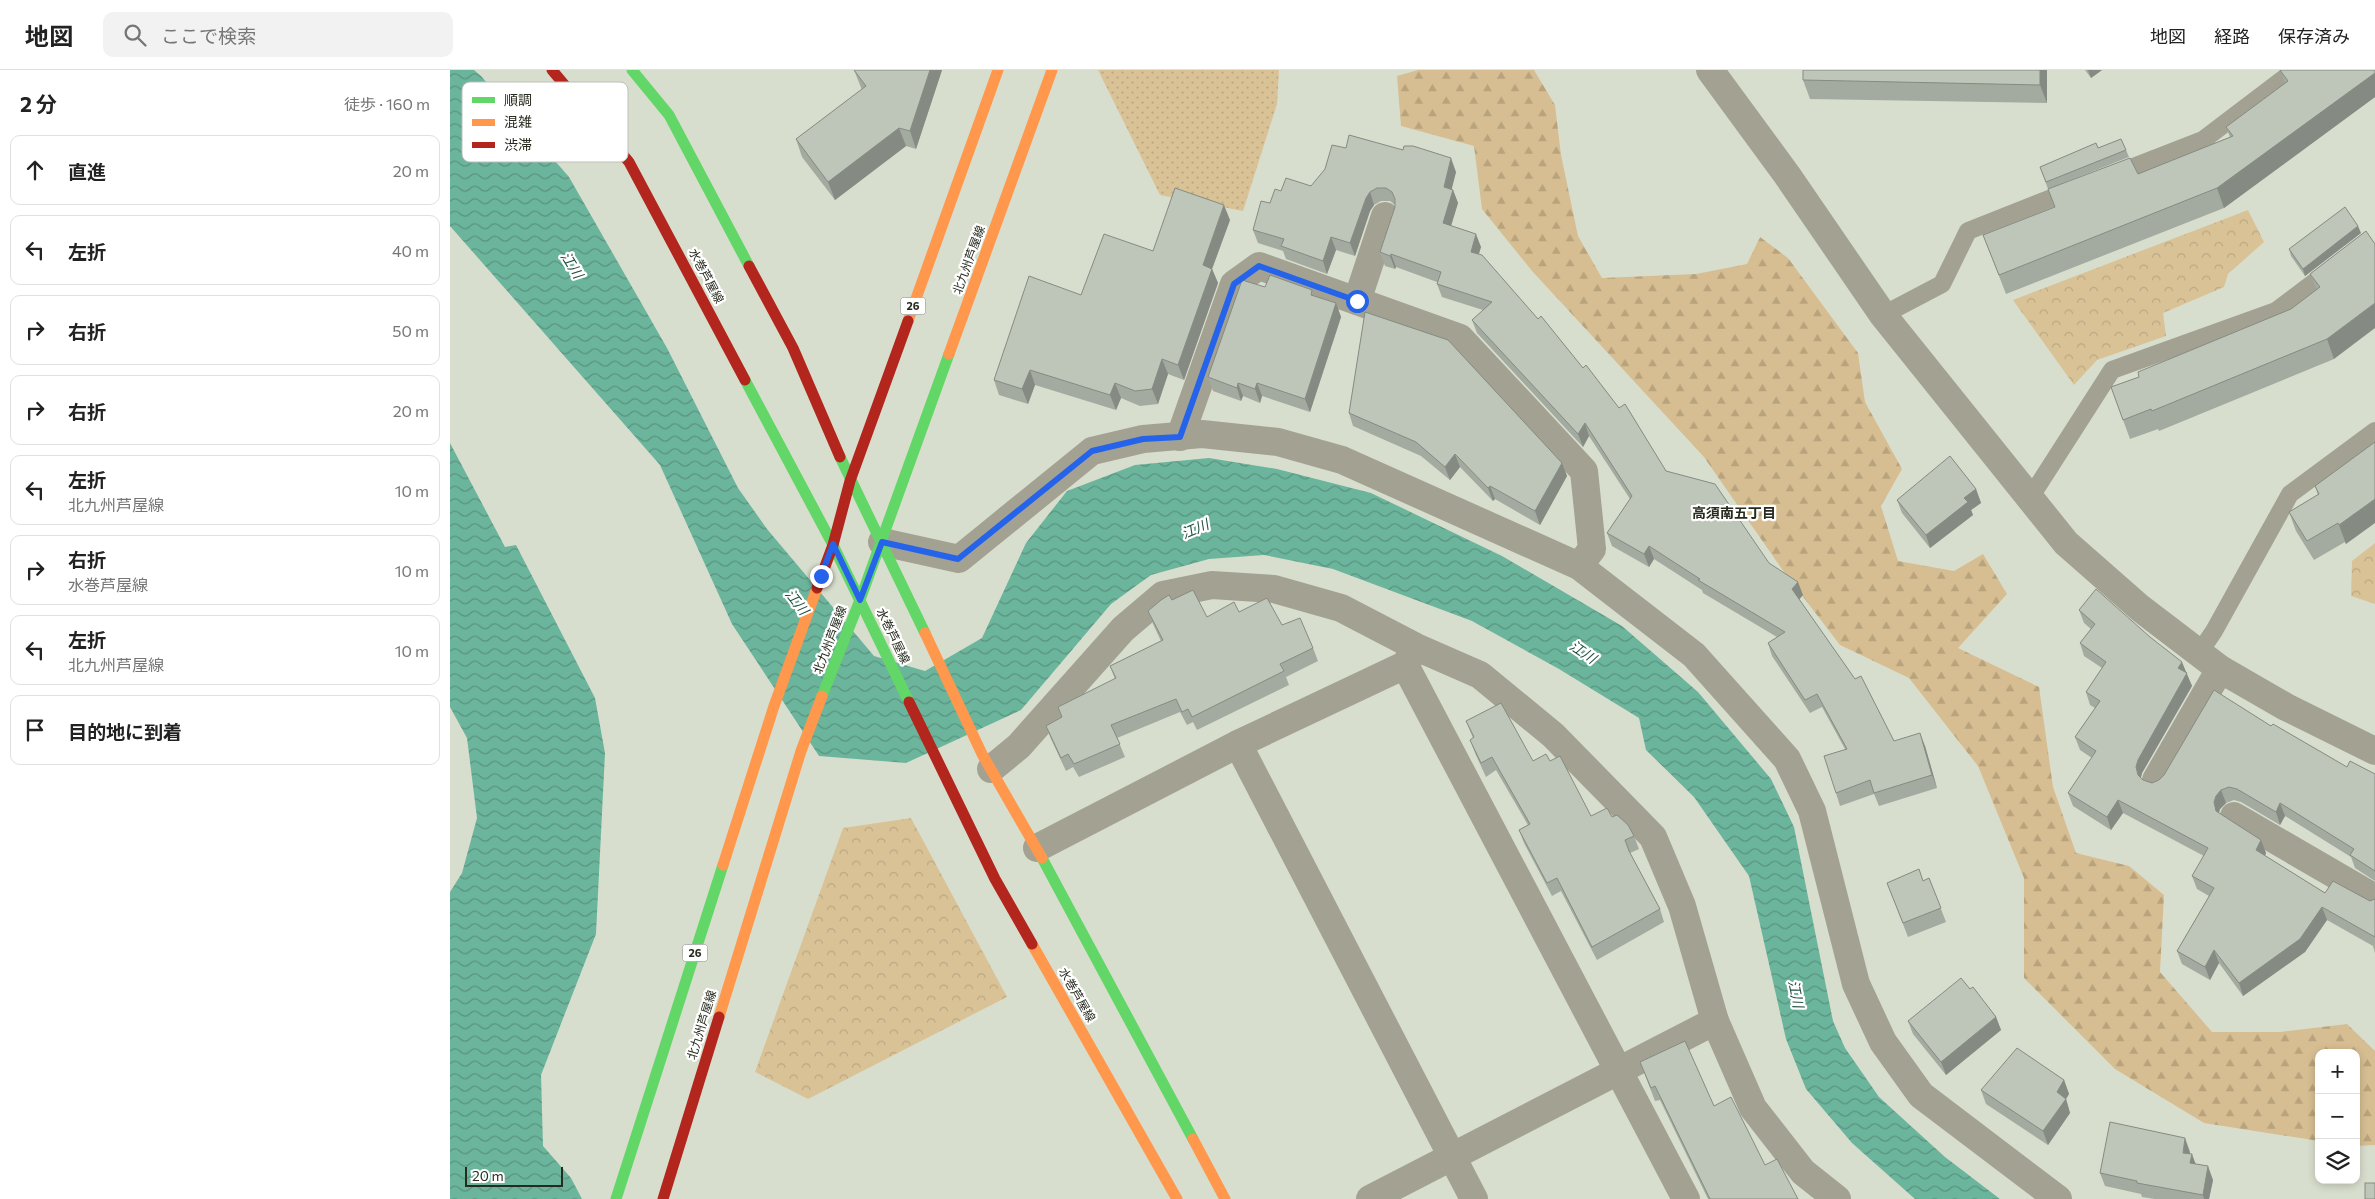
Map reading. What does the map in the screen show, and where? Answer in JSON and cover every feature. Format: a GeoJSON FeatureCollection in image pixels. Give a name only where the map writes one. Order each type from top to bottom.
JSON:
{"type":"FeatureCollection","features":[{"type":"Feature","properties":{"kind":"main road","name":"水巻芦屋線"},"geometry":{"type":"LineString","coordinates":[[552,70],[562,82]]}},
{"type":"Feature","properties":{"kind":"main road"},"geometry":{"type":"LineString","coordinates":[[632,70],[669,115],[793,348],[850,481],[882,542],[987,762],[1037,848],[1225,1199]]}},
{"type":"Feature","properties":{"kind":"main road","name":"26"},"geometry":{"type":"LineString","coordinates":[[616,1199],[774,706],[833,544],[850,481],[998,70]]}},
{"type":"Feature","properties":{"kind":"main road","name":"北九州芦屋線"},"geometry":{"type":"LineString","coordinates":[[663,1199],[801,751],[882,542],[1052,70]]}},
{"type":"Feature","properties":{"kind":"main road","name":"水巻芦屋線"},"geometry":{"type":"LineString","coordinates":[[628,160],[833,544],[995,879],[1177,1199]]}},
{"type":"Feature","properties":{"kind":"street"},"geometry":{"type":"LineString","coordinates":[[1710,70],[1787,175],[1883,315],[2066,543],[2140,608],[2220,669],[2286,707],[2375,751]]}},
{"type":"Feature","properties":{"kind":"street"},"geometry":{"type":"LineString","coordinates":[[1357,301],[1385,216]]}},
{"type":"Feature","properties":{"kind":"street"},"geometry":{"type":"LineString","coordinates":[[1180,437],[1234,284],[1259,266],[1460,338],[1584,471],[1592,549],[1579,566]]}},
{"type":"Feature","properties":{"kind":"street"},"geometry":{"type":"LineString","coordinates":[[882,542],[958,559],[1092,451],[1143,439],[1202,434],[1278,442],[1342,460],[1579,566],[1694,655],[1787,759],[1812,811],[1856,984],[1883,1042],[1922,1095],[2058,1199]]}},
{"type":"Feature","properties":{"kind":"street"},"geometry":{"type":"LineString","coordinates":[[987,762],[1019,746],[1123,629],[1163,595],[1212,584],[1274,589],[1341,608],[1411,656],[1480,675],[1553,734],[1653,837],[1682,906],[1715,1021],[1753,1108],[1804,1172],[1837,1199]]}},
{"type":"Feature","properties":{"kind":"street"},"geometry":{"type":"LineString","coordinates":[[1037,848],[1411,656]]}},
{"type":"Feature","properties":{"kind":"street"},"geometry":{"type":"LineString","coordinates":[[1411,656],[1618,1072],[1686,1199]]}},
{"type":"Feature","properties":{"kind":"street"},"geometry":{"type":"LineString","coordinates":[[2156,780],[2220,669]]}},
{"type":"Feature","properties":{"kind":"street"},"geometry":{"type":"LineString","coordinates":[[1238,744],[1474,1199]]}},
{"type":"Feature","properties":{"kind":"street"},"geometry":{"type":"LineString","coordinates":[[2234,816],[2375,898]]}},
{"type":"Feature","properties":{"kind":"street"},"geometry":{"type":"LineString","coordinates":[[1370,1199],[1715,1021]]}},
{"type":"Feature","properties":{"kind":"lane"},"geometry":{"type":"LineString","coordinates":[[1883,315],[1942,284],[1968,231],[2203,140],[2295,70]]}},
{"type":"Feature","properties":{"kind":"lane"},"geometry":{"type":"LineString","coordinates":[[2030,498],[2112,370],[2276,311],[2344,259]]}},
{"type":"Feature","properties":{"kind":"lane"},"geometry":{"type":"LineString","coordinates":[[2199,652],[2214,632],[2290,494],[2375,431]]}},
{"type":"Feature","properties":{"kind":"green space"},"geometry":{"type":"Polygon","coordinates":[[[1098,70],[1279,70],[1277,104],[1243,211],[1160,195],[1098,70]]]}},
{"type":"Feature","properties":{"kind":"green space"},"geometry":{"type":"Polygon","coordinates":[[[1418,70],[1534,70],[1555,105],[1561,155],[1578,236],[1602,278],[1696,274],[1747,264],[1760,237],[1788,258],[1858,353],[1865,402],[1902,469],[1881,506],[1898,561],[1954,571],[1983,554],[2007,594],[1958,648],[2039,687],[2053,787],[2076,853],[2129,866],[2164,895],[2160,972],[2212,1032],[2280,1032],[2347,1024],[2375,1051],[2375,1145],[2360,1146],[2360,1049],[2315,1049],[2315,1140],[2204,1123],[2115,1069],[2024,978],[2024,878],[1978,766],[1909,678],[1840,645],[1784,572],[1704,457],[1532,271],[1482,209],[1474,146],[1401,126],[1397,76],[1418,70]]]}},
{"type":"Feature","properties":{"kind":"green space"},"geometry":{"type":"Polygon","coordinates":[[[2248,210],[2264,242],[2228,274],[2224,287],[2163,313],[2166,336],[2097,360],[2074,385],[2013,300],[2248,210]]]}},
{"type":"Feature","properties":{"kind":"green space"},"geometry":{"type":"Polygon","coordinates":[[[2375,543],[2375,604],[2351,596],[2352,561],[2375,543]]]}},
{"type":"Feature","properties":{"kind":"green space"},"geometry":{"type":"Polygon","coordinates":[[[911,818],[1007,997],[808,1099],[755,1072],[843,828],[911,818]]]}},
{"type":"Feature","properties":{"kind":"water","name":"江川"},"geometry":{"type":"Polygon","coordinates":[[[450,70],[474,70],[486,82],[462,82],[462,162],[556,162],[569,177],[667,348],[738,488],[767,529],[874,656],[925,671],[982,638],[1026,543],[1067,491],[1135,465],[1209,458],[1277,469],[1371,493],[1502,556],[1622,626],[1698,692],[1771,779],[1794,827],[1833,1021],[1845,1048],[1879,1097],[1945,1157],[2000,1199],[1915,1199],[1852,1143],[1806,1089],[1786,1039],[1749,876],[1694,797],[1646,750],[1639,718],[1559,669],[1472,621],[1333,569],[1264,555],[1209,559],[1151,575],[1111,604],[1021,710],[906,763],[819,756],[732,624],[660,465],[450,226],[450,70]]]}},
{"type":"Feature","properties":{"kind":"water"},"geometry":{"type":"Polygon","coordinates":[[[450,443],[505,547],[516,545],[595,698],[605,753],[596,934],[541,1075],[543,1146],[571,1178],[582,1199],[450,1199],[450,892],[462,873],[477,818],[467,738],[450,707],[450,443]]]}},
{"type":"Feature","properties":{"kind":"building"},"geometry":{"type":"Polygon","coordinates":[[[854,70],[930,70],[910,131],[899,128],[828,182],[796,139],[866,86],[854,70]]]}},
{"type":"Feature","properties":{"kind":"building"},"geometry":{"type":"Polygon","coordinates":[[[1803,70],[2040,70],[2040,85],[1803,80],[1803,70]]]}},
{"type":"Feature","properties":{"kind":"building"},"geometry":{"type":"Polygon","coordinates":[[[2280,70],[2375,70],[2375,73],[2217,188],[1999,275],[1983,235],[2055,207],[2048,189],[2130,158],[2138,174],[2233,136],[2226,127],[2288,81],[2280,70]]]}},
{"type":"Feature","properties":{"kind":"building"},"geometry":{"type":"Polygon","coordinates":[[[1349,135],[1403,150],[1404,146],[1413,146],[1451,158],[1444,187],[1453,190],[1443,223],[1476,234],[1471,252],[1482,255],[1538,319],[1541,316],[1583,368],[1586,365],[1619,408],[1625,404],[1666,471],[1715,484],[1769,563],[1798,582],[1792,589],[1855,679],[1861,676],[1894,741],[1920,733],[1932,775],[1874,793],[1870,780],[1836,793],[1824,756],[1847,749],[1817,694],[1805,700],[1768,643],[1785,632],[1698,580],[1700,579],[1649,546],[1644,554],[1607,533],[1632,496],[1585,423],[1578,434],[1472,320],[1492,302],[1437,284],[1441,272],[1391,254],[1390,256],[1380,252],[1395,207],[1395,199],[1392,192],[1386,188],[1377,188],[1370,192],[1366,198],[1350,243],[1331,237],[1323,261],[1281,246],[1284,239],[1253,230],[1261,201],[1270,203],[1275,189],[1281,191],[1286,178],[1311,186],[1325,169],[1332,145],[1346,148],[1349,135]]]}},
{"type":"Feature","properties":{"kind":"building"},"geometry":{"type":"Polygon","coordinates":[[[2121,139],[2126,150],[2046,182],[2040,167],[2096,143],[2098,148],[2121,139]]]}},
{"type":"Feature","properties":{"kind":"building"},"geometry":{"type":"Polygon","coordinates":[[[1175,188],[1224,205],[1203,265],[1212,269],[1178,365],[1162,359],[1152,389],[1135,391],[1115,383],[1110,395],[1030,370],[1022,389],[994,380],[1029,276],[1081,295],[1104,234],[1153,251],[1175,188]]]}},
{"type":"Feature","properties":{"kind":"building"},"geometry":{"type":"Polygon","coordinates":[[[2345,207],[2358,226],[2303,269],[2289,249],[2345,207]]]}},
{"type":"Feature","properties":{"kind":"building"},"geometry":{"type":"Polygon","coordinates":[[[2366,231],[2375,244],[2375,303],[2327,339],[2152,411],[2151,409],[2123,420],[2111,387],[2139,377],[2138,372],[2291,309],[2320,287],[2310,274],[2366,231]]]}},
{"type":"Feature","properties":{"kind":"building"},"geometry":{"type":"Polygon","coordinates":[[[1270,275],[1312,290],[1311,295],[1336,303],[1305,399],[1257,383],[1255,389],[1238,383],[1237,388],[1208,377],[1242,280],[1265,287],[1270,275]]]}},
{"type":"Feature","properties":{"kind":"building"},"geometry":{"type":"Polygon","coordinates":[[[1365,312],[1448,340],[1562,463],[1535,511],[1490,486],[1488,488],[1455,454],[1445,467],[1416,442],[1349,413],[1365,312]]]}},
{"type":"Feature","properties":{"kind":"building"},"geometry":{"type":"Polygon","coordinates":[[[2375,442],[2375,499],[2339,525],[2338,523],[2307,541],[2289,512],[2319,494],[2315,486],[2375,442]]]}},
{"type":"Feature","properties":{"kind":"building"},"geometry":{"type":"Polygon","coordinates":[[[1950,456],[1976,489],[1964,498],[1968,502],[1926,535],[1897,500],[1950,456]]]}},
{"type":"Feature","properties":{"kind":"building"},"geometry":{"type":"Polygon","coordinates":[[[2096,589],[2150,637],[2182,662],[2178,668],[2187,673],[2138,760],[2136,767],[2138,775],[2143,780],[2152,783],[2164,775],[2214,690],[2271,726],[2273,724],[2347,767],[2350,761],[2375,774],[2375,871],[2350,855],[2354,849],[2280,803],[2276,812],[2237,789],[2229,787],[2221,790],[2214,802],[2216,811],[2261,840],[2256,850],[2325,893],[2333,881],[2370,901],[2375,899],[2375,937],[2322,907],[2300,939],[2239,983],[2214,950],[2205,967],[2177,951],[2214,888],[2192,876],[2208,848],[2118,800],[2107,817],[2068,793],[2096,751],[2075,737],[2100,701],[2086,692],[2106,662],[2080,643],[2095,624],[2079,610],[2096,589]]]}},
{"type":"Feature","properties":{"kind":"building"},"geometry":{"type":"Polygon","coordinates":[[[1193,590],[1207,617],[1234,602],[1239,612],[1267,598],[1282,625],[1300,618],[1313,648],[1280,664],[1284,671],[1192,717],[1188,709],[1182,712],[1176,699],[1111,725],[1120,744],[1074,764],[1068,754],[1061,758],[1046,726],[1062,717],[1058,707],[1116,678],[1110,666],[1163,640],[1148,611],[1169,595],[1172,600],[1193,590]]]}},
{"type":"Feature","properties":{"kind":"building"},"geometry":{"type":"Polygon","coordinates":[[[1501,703],[1533,761],[1546,754],[1550,761],[1560,756],[1591,816],[1607,808],[1612,817],[1617,815],[1628,825],[1634,836],[1625,840],[1660,909],[1592,947],[1557,878],[1547,883],[1519,830],[1530,824],[1492,757],[1481,763],[1470,740],[1474,737],[1466,721],[1501,703]]]}},
{"type":"Feature","properties":{"kind":"building"},"geometry":{"type":"Polygon","coordinates":[[[1919,869],[1923,881],[1929,878],[1941,908],[1903,923],[1887,883],[1919,869]]]}},
{"type":"Feature","properties":{"kind":"building"},"geometry":{"type":"Polygon","coordinates":[[[1961,978],[1970,989],[1973,987],[1996,1017],[1941,1062],[1908,1021],[1961,978]]]}},
{"type":"Feature","properties":{"kind":"building"},"geometry":{"type":"Polygon","coordinates":[[[1685,1041],[1714,1106],[1731,1097],[1765,1165],[1777,1159],[1798,1199],[1710,1199],[1655,1086],[1651,1088],[1640,1062],[1685,1041]]]}},
{"type":"Feature","properties":{"kind":"building"},"geometry":{"type":"Polygon","coordinates":[[[2017,1048],[2064,1080],[2057,1092],[2066,1099],[2043,1131],[1981,1090],[2017,1048]]]}},
{"type":"Feature","properties":{"kind":"building"},"geometry":{"type":"Polygon","coordinates":[[[2110,1122],[2185,1138],[2183,1153],[2192,1154],[2190,1163],[2208,1166],[2203,1195],[2137,1183],[2137,1181],[2100,1173],[2110,1122]]]}},
{"type":"Feature","properties":{"kind":"building"},"geometry":{"type":"Polygon","coordinates":[[[2365,1183],[2375,1183],[2375,1199],[2365,1199],[2365,1183]]]}},
{"type":"Feature","properties":{"kind":"traffic: fast"},"geometry":{"type":"LineString","coordinates":[[632,70],[669,115],[749,266]]}},
{"type":"Feature","properties":{"kind":"traffic: fast"},"geometry":{"type":"LineString","coordinates":[[822,696],[860,600],[949,354]]}},
{"type":"Feature","properties":{"kind":"traffic: fast"},"geometry":{"type":"LineString","coordinates":[[745,380],[833,545],[909,702]]}},
{"type":"Feature","properties":{"kind":"traffic: fast"},"geometry":{"type":"LineString","coordinates":[[840,457],[925,633]]}},
{"type":"Feature","properties":{"kind":"traffic: fast"},"geometry":{"type":"LineString","coordinates":[[1042,858],[1193,1139]]}},
{"type":"Feature","properties":{"kind":"traffic: fast"},"geometry":{"type":"LineString","coordinates":[[616,1199],[723,865]]}},
{"type":"Feature","properties":{"kind":"traffic: slow"},"geometry":{"type":"LineString","coordinates":[[908,321],[998,70]]}},
{"type":"Feature","properties":{"kind":"traffic: slow"},"geometry":{"type":"LineString","coordinates":[[949,354],[1052,70]]}},
{"type":"Feature","properties":{"kind":"traffic: slow"},"geometry":{"type":"LineString","coordinates":[[723,865],[774,706],[817,588]]}},
{"type":"Feature","properties":{"kind":"traffic: slow"},"geometry":{"type":"LineString","coordinates":[[925,633],[982,754],[1042,858]]}},
{"type":"Feature","properties":{"kind":"traffic: slow"},"geometry":{"type":"LineString","coordinates":[[719,1017],[801,751],[822,696]]}},
{"type":"Feature","properties":{"kind":"traffic: slow"},"geometry":{"type":"LineString","coordinates":[[1032,944],[1177,1199]]}},
{"type":"Feature","properties":{"kind":"traffic: slow"},"geometry":{"type":"LineString","coordinates":[[1193,1139],[1225,1199]]}},
{"type":"Feature","properties":{"kind":"traffic: jam"},"geometry":{"type":"LineString","coordinates":[[552,70],[562,82]]}},
{"type":"Feature","properties":{"kind":"traffic: jam"},"geometry":{"type":"LineString","coordinates":[[628,161],[745,380]]}},
{"type":"Feature","properties":{"kind":"traffic: jam"},"geometry":{"type":"LineString","coordinates":[[749,266],[793,348],[840,457]]}},
{"type":"Feature","properties":{"kind":"traffic: jam"},"geometry":{"type":"LineString","coordinates":[[817,588],[833,545],[850,481],[908,321]]}},
{"type":"Feature","properties":{"kind":"traffic: jam"},"geometry":{"type":"LineString","coordinates":[[909,702],[995,879],[1032,944]]}},
{"type":"Feature","properties":{"kind":"traffic: jam"},"geometry":{"type":"LineString","coordinates":[[663,1199],[719,1017]]}},
{"type":"Feature","properties":{"kind":"district","name":"高須南五丁目"},"geometry":{"type":"Point","coordinates":[1734,513]}},
{"type":"Feature","properties":{"kind":"route"},"geometry":{"type":"LineString","coordinates":[[821,576],[833,544],[860,600],[882,542],[958,559],[1092,451],[1143,439],[1180,437],[1234,284],[1259,266],[1357,301]]}}]}
